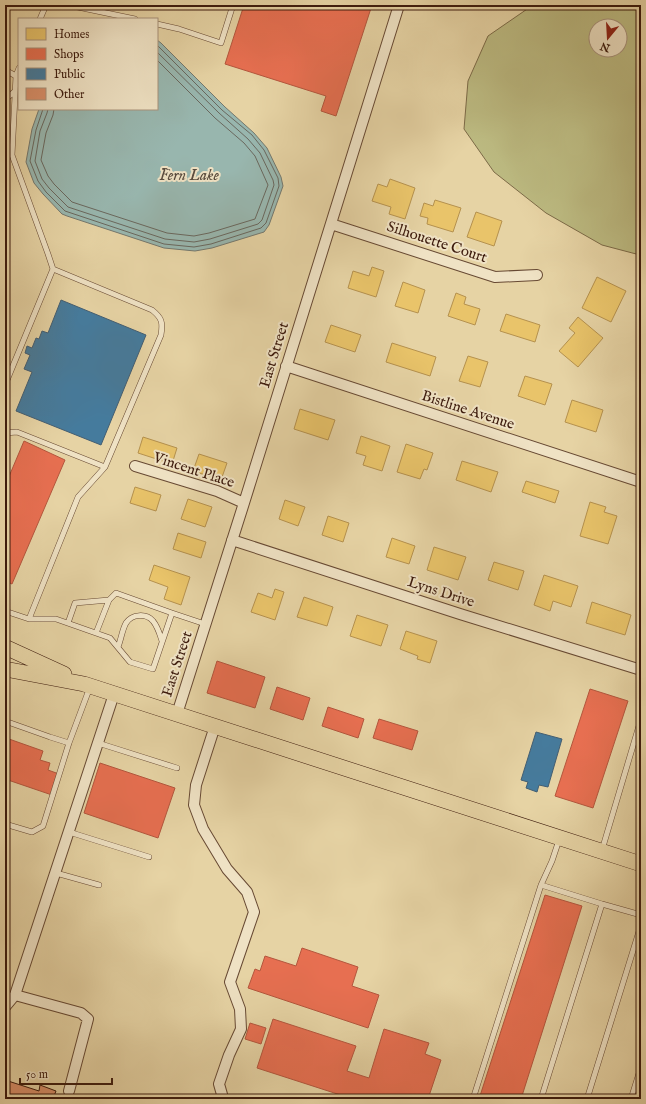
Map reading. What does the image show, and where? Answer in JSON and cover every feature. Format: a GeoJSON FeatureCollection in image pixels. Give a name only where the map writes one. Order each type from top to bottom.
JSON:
{"type":"FeatureCollection","features":[{"type":"Feature","properties":{"kind":"main road"},"geometry":{"type":"LineString","coordinates":[[5,646],[87,685],[641,864]]}},
{"type":"Feature","properties":{"kind":"main road"},"geometry":{"type":"LineString","coordinates":[[5,669],[87,685]]}},
{"type":"Feature","properties":{"kind":"street","name":"East Street"},"geometry":{"type":"LineString","coordinates":[[177,714],[399,5]]}},
{"type":"Feature","properties":{"kind":"street","name":"Silhouette Court"},"geometry":{"type":"LineString","coordinates":[[330,224],[496,277],[537,275]]}},
{"type":"Feature","properties":{"kind":"street","name":"Bistline Avenue"},"geometry":{"type":"LineString","coordinates":[[286,366],[641,482]]}},
{"type":"Feature","properties":{"kind":"street","name":"Vincent Place"},"geometry":{"type":"LineString","coordinates":[[135,466],[217,491],[244,503]]}},
{"type":"Feature","properties":{"kind":"street","name":"Lyns Drive"},"geometry":{"type":"LineString","coordinates":[[232,540],[460,614],[641,670]]}},
{"type":"Feature","properties":{"kind":"street"},"geometry":{"type":"LineString","coordinates":[[5,1007],[15,995],[114,694]]}},
{"type":"Feature","properties":{"kind":"street"},"geometry":{"type":"LineString","coordinates":[[215,726],[196,785],[194,804],[203,830],[227,869],[247,892],[254,912],[230,982],[240,1009],[241,1028],[228,1055],[219,1084],[224,1099]]}},
{"type":"Feature","properties":{"kind":"street"},"geometry":{"type":"LineString","coordinates":[[15,995],[81,1013],[88,1019],[69,1091]]}},
{"type":"Feature","properties":{"kind":"lane"},"geometry":{"type":"LineString","coordinates":[[40,18],[46,5]]}},
{"type":"Feature","properties":{"kind":"lane"},"geometry":{"type":"LineString","coordinates":[[68,5],[130,18]]}},
{"type":"Feature","properties":{"kind":"lane"},"geometry":{"type":"LineString","coordinates":[[158,24],[179,29],[220,43],[233,5]]}},
{"type":"Feature","properties":{"kind":"lane"},"geometry":{"type":"LineString","coordinates":[[5,70],[16,76]]}},
{"type":"Feature","properties":{"kind":"lane"},"geometry":{"type":"LineString","coordinates":[[5,385],[53,269],[12,155],[16,76],[18,71]]}},
{"type":"Feature","properties":{"kind":"lane"},"geometry":{"type":"LineString","coordinates":[[5,100],[15,91]]}},
{"type":"Feature","properties":{"kind":"lane"},"geometry":{"type":"LineString","coordinates":[[29,618],[78,497],[105,467],[161,334],[162,328],[162,321],[152,310],[53,269]]}},
{"type":"Feature","properties":{"kind":"lane"},"geometry":{"type":"LineString","coordinates":[[5,433],[16,432],[105,467]]}},
{"type":"Feature","properties":{"kind":"lane"},"geometry":{"type":"LineString","coordinates":[[96,633],[109,600],[116,593],[205,624]]}},
{"type":"Feature","properties":{"kind":"lane"},"geometry":{"type":"LineString","coordinates":[[68,623],[75,602],[109,600]]}},
{"type":"Feature","properties":{"kind":"lane"},"geometry":{"type":"LineString","coordinates":[[5,611],[29,618],[56,619],[110,638],[130,662],[153,669],[172,613]]}},
{"type":"Feature","properties":{"kind":"lane"},"geometry":{"type":"LineString","coordinates":[[118,647],[126,623],[134,616],[141,616],[152,620],[162,641]]}},
{"type":"Feature","properties":{"kind":"lane"},"geometry":{"type":"LineString","coordinates":[[5,824],[32,832],[43,826],[87,685]]}},
{"type":"Feature","properties":{"kind":"lane"},"geometry":{"type":"LineString","coordinates":[[602,851],[641,719]]}},
{"type":"Feature","properties":{"kind":"lane"},"geometry":{"type":"LineString","coordinates":[[5,721],[69,743]]}},
{"type":"Feature","properties":{"kind":"lane"},"geometry":{"type":"LineString","coordinates":[[98,744],[177,768]]}},
{"type":"Feature","properties":{"kind":"lane"},"geometry":{"type":"LineString","coordinates":[[69,832],[149,857]]}},
{"type":"Feature","properties":{"kind":"lane"},"geometry":{"type":"LineString","coordinates":[[473,1099],[541,885],[552,862],[560,838]]}},
{"type":"Feature","properties":{"kind":"lane"},"geometry":{"type":"LineString","coordinates":[[56,873],[99,885]]}},
{"type":"Feature","properties":{"kind":"lane"},"geometry":{"type":"LineString","coordinates":[[541,885],[641,915]]}},
{"type":"Feature","properties":{"kind":"lane"},"geometry":{"type":"LineString","coordinates":[[541,1099],[602,904]]}},
{"type":"Feature","properties":{"kind":"lane"},"geometry":{"type":"LineString","coordinates":[[587,1099],[641,925]]}},
{"type":"Feature","properties":{"kind":"lane"},"geometry":{"type":"LineString","coordinates":[[631,1099],[641,1067]]}},
{"type":"Feature","properties":{"kind":"shaded area"},"geometry":{"type":"Polygon","coordinates":[[[533,5],[621,5],[641,7],[640,255],[602,245],[546,213],[494,172],[464,129],[468,81],[488,36],[533,5]]]}},
{"type":"Feature","properties":{"kind":"water","name":"Fern Lake"},"geometry":{"type":"Polygon","coordinates":[[[158,41],[225,107],[254,133],[267,148],[281,177],[283,186],[269,225],[264,232],[212,248],[195,251],[164,248],[62,214],[34,183],[26,162],[32,129],[39,110],[158,110],[158,41]]]}},
{"type":"Feature","properties":{"kind":"building: Homes"},"geometry":{"type":"Polygon","coordinates":[[[390,179],[415,188],[405,219],[389,214],[391,207],[372,201],[378,184],[387,187],[390,179]]]}},
{"type":"Feature","properties":{"kind":"building: Homes"},"geometry":{"type":"Polygon","coordinates":[[[435,200],[461,208],[453,232],[427,224],[428,218],[420,216],[424,203],[433,206],[435,200]]]}},
{"type":"Feature","properties":{"kind":"building: Homes"},"geometry":{"type":"Polygon","coordinates":[[[476,212],[502,221],[494,246],[467,237],[476,212]]]}},
{"type":"Feature","properties":{"kind":"building: Homes"},"geometry":{"type":"Polygon","coordinates":[[[372,267],[384,271],[376,297],[348,288],[353,271],[369,276],[372,267]]]}},
{"type":"Feature","properties":{"kind":"building: Homes"},"geometry":{"type":"Polygon","coordinates":[[[597,277],[626,291],[611,322],[582,308],[597,277]]]}},
{"type":"Feature","properties":{"kind":"building: Homes"},"geometry":{"type":"Polygon","coordinates":[[[403,282],[425,290],[418,313],[395,306],[403,282]]]}},
{"type":"Feature","properties":{"kind":"building: Homes"},"geometry":{"type":"Polygon","coordinates":[[[456,293],[466,297],[464,304],[480,309],[475,325],[448,316],[456,293]]]}},
{"type":"Feature","properties":{"kind":"building: Homes"},"geometry":{"type":"Polygon","coordinates":[[[506,314],[540,325],[535,342],[500,331],[506,314]]]}},
{"type":"Feature","properties":{"kind":"building: Homes"},"geometry":{"type":"Polygon","coordinates":[[[578,317],[603,338],[578,367],[559,351],[575,333],[569,328],[578,317]]]}},
{"type":"Feature","properties":{"kind":"building: Homes"},"geometry":{"type":"Polygon","coordinates":[[[331,325],[361,335],[355,352],[325,342],[331,325]]]}},
{"type":"Feature","properties":{"kind":"building: Homes"},"geometry":{"type":"Polygon","coordinates":[[[392,343],[436,357],[430,376],[386,362],[392,343]]]}},
{"type":"Feature","properties":{"kind":"building: Homes"},"geometry":{"type":"Polygon","coordinates":[[[468,356],[488,362],[480,387],[459,381],[468,356]]]}},
{"type":"Feature","properties":{"kind":"building: Homes"},"geometry":{"type":"Polygon","coordinates":[[[525,376],[552,384],[545,405],[518,396],[525,376]]]}},
{"type":"Feature","properties":{"kind":"building: Homes"},"geometry":{"type":"Polygon","coordinates":[[[572,400],[603,410],[596,432],[565,422],[572,400]]]}},
{"type":"Feature","properties":{"kind":"building: Homes"},"geometry":{"type":"Polygon","coordinates":[[[300,409],[335,420],[328,440],[294,429],[300,409]]]}},
{"type":"Feature","properties":{"kind":"building: Homes"},"geometry":{"type":"Polygon","coordinates":[[[361,436],[390,446],[382,471],[363,465],[366,456],[356,453],[361,436]]]}},
{"type":"Feature","properties":{"kind":"building: Homes"},"geometry":{"type":"Polygon","coordinates":[[[143,437],[177,448],[172,464],[138,453],[143,437]]]}},
{"type":"Feature","properties":{"kind":"building: Homes"},"geometry":{"type":"Polygon","coordinates":[[[406,444],[433,453],[427,470],[424,469],[420,479],[397,472],[406,444]]]}},
{"type":"Feature","properties":{"kind":"building: Homes"},"geometry":{"type":"Polygon","coordinates":[[[199,454],[227,463],[221,480],[193,471],[199,454]]]}},
{"type":"Feature","properties":{"kind":"building: Homes"},"geometry":{"type":"Polygon","coordinates":[[[462,461],[498,472],[491,492],[456,480],[462,461]]]}},
{"type":"Feature","properties":{"kind":"building: Homes"},"geometry":{"type":"Polygon","coordinates":[[[526,481],[559,491],[555,503],[522,492],[526,481]]]}},
{"type":"Feature","properties":{"kind":"building: Homes"},"geometry":{"type":"Polygon","coordinates":[[[135,487],[161,495],[156,511],[130,503],[135,487]]]}},
{"type":"Feature","properties":{"kind":"building: Homes"},"geometry":{"type":"Polygon","coordinates":[[[188,499],[212,507],[205,527],[181,519],[188,499]]]}},
{"type":"Feature","properties":{"kind":"building: Homes"},"geometry":{"type":"Polygon","coordinates":[[[285,500],[305,507],[298,526],[279,519],[285,500]]]}},
{"type":"Feature","properties":{"kind":"building: Homes"},"geometry":{"type":"Polygon","coordinates":[[[590,502],[606,507],[604,512],[617,516],[608,544],[580,536],[590,502]]]}},
{"type":"Feature","properties":{"kind":"building: Homes"},"geometry":{"type":"Polygon","coordinates":[[[328,516],[349,523],[343,542],[322,535],[328,516]]]}},
{"type":"Feature","properties":{"kind":"building: Homes"},"geometry":{"type":"Polygon","coordinates":[[[178,533],[206,542],[201,558],[173,549],[178,533]]]}},
{"type":"Feature","properties":{"kind":"building: Homes"},"geometry":{"type":"Polygon","coordinates":[[[392,538],[415,546],[409,564],[386,557],[392,538]]]}},
{"type":"Feature","properties":{"kind":"building: Homes"},"geometry":{"type":"Polygon","coordinates":[[[434,547],[466,557],[458,580],[427,570],[434,547]]]}},
{"type":"Feature","properties":{"kind":"building: Homes"},"geometry":{"type":"Polygon","coordinates":[[[494,562],[524,571],[518,590],[488,580],[494,562]]]}},
{"type":"Feature","properties":{"kind":"building: Homes"},"geometry":{"type":"Polygon","coordinates":[[[154,565],[190,577],[181,605],[164,599],[168,587],[149,580],[154,565]]]}},
{"type":"Feature","properties":{"kind":"building: Homes"},"geometry":{"type":"Polygon","coordinates":[[[544,575],[578,586],[571,607],[553,601],[550,611],[534,605],[544,575]]]}},
{"type":"Feature","properties":{"kind":"building: Homes"},"geometry":{"type":"Polygon","coordinates":[[[275,589],[284,592],[275,620],[251,612],[258,593],[272,598],[275,589]]]}},
{"type":"Feature","properties":{"kind":"building: Homes"},"geometry":{"type":"Polygon","coordinates":[[[304,597],[333,607],[327,626],[297,617],[304,597]]]}},
{"type":"Feature","properties":{"kind":"building: Homes"},"geometry":{"type":"Polygon","coordinates":[[[592,602],[631,615],[625,635],[586,623],[592,602]]]}},
{"type":"Feature","properties":{"kind":"building: Homes"},"geometry":{"type":"Polygon","coordinates":[[[357,615],[388,625],[381,646],[350,636],[357,615]]]}},
{"type":"Feature","properties":{"kind":"building: Homes"},"geometry":{"type":"Polygon","coordinates":[[[406,631],[437,641],[430,663],[417,659],[418,656],[400,649],[406,631]]]}},
{"type":"Feature","properties":{"kind":"building: Shops"},"geometry":{"type":"Polygon","coordinates":[[[244,5],[372,5],[336,116],[321,111],[326,96],[225,64],[244,5]]]}},
{"type":"Feature","properties":{"kind":"building: Shops"},"geometry":{"type":"Polygon","coordinates":[[[24,441],[65,460],[12,584],[5,581],[5,486],[24,441]]]}},
{"type":"Feature","properties":{"kind":"building: Shops"},"geometry":{"type":"Polygon","coordinates":[[[217,661],[265,677],[255,708],[207,693],[217,661]]]}},
{"type":"Feature","properties":{"kind":"building: Shops"},"geometry":{"type":"Polygon","coordinates":[[[277,687],[310,698],[303,720],[270,709],[277,687]]]}},
{"type":"Feature","properties":{"kind":"building: Shops"},"geometry":{"type":"Polygon","coordinates":[[[590,689],[628,701],[593,808],[555,796],[590,689]]]}},
{"type":"Feature","properties":{"kind":"building: Shops"},"geometry":{"type":"Polygon","coordinates":[[[328,707],[364,719],[358,738],[322,726],[328,707]]]}},
{"type":"Feature","properties":{"kind":"building: Shops"},"geometry":{"type":"Polygon","coordinates":[[[379,719],[418,731],[412,750],[373,738],[379,719]]]}},
{"type":"Feature","properties":{"kind":"building: Shops"},"geometry":{"type":"Polygon","coordinates":[[[9,739],[43,751],[40,760],[50,763],[48,770],[59,774],[52,795],[5,779],[5,747],[6,748],[9,739]]]}},
{"type":"Feature","properties":{"kind":"building: Shops"},"geometry":{"type":"Polygon","coordinates":[[[100,763],[175,788],[158,838],[84,813],[100,763]]]}},
{"type":"Feature","properties":{"kind":"building: Shops"},"geometry":{"type":"Polygon","coordinates":[[[545,895],[582,906],[521,1099],[479,1099],[545,895]]]}},
{"type":"Feature","properties":{"kind":"building: Shops"},"geometry":{"type":"Polygon","coordinates":[[[302,948],[358,967],[352,986],[379,995],[368,1028],[248,988],[255,969],[260,971],[265,956],[296,966],[302,948]]]}},
{"type":"Feature","properties":{"kind":"building: Shops"},"geometry":{"type":"Polygon","coordinates":[[[273,1019],[356,1046],[347,1071],[369,1078],[384,1029],[429,1043],[425,1054],[441,1060],[428,1099],[353,1099],[257,1068],[273,1019]]]}},
{"type":"Feature","properties":{"kind":"building: Shops"},"geometry":{"type":"Polygon","coordinates":[[[250,1023],[266,1028],[261,1044],[245,1039],[250,1023]]]}},
{"type":"Feature","properties":{"kind":"building: Public"},"geometry":{"type":"Polygon","coordinates":[[[61,300],[146,335],[101,445],[16,411],[32,372],[24,369],[30,355],[25,353],[27,346],[32,348],[36,338],[39,339],[42,331],[48,333],[61,300]]]}},
{"type":"Feature","properties":{"kind":"building: Public"},"geometry":{"type":"Polygon","coordinates":[[[536,732],[562,739],[548,787],[539,785],[537,792],[526,788],[528,782],[521,780],[536,732]]]}},
{"type":"Feature","properties":{"kind":"building: Other"},"geometry":{"type":"Polygon","coordinates":[[[5,1080],[39,1091],[40,1085],[56,1091],[54,1096],[62,1098],[5,1099],[5,1080]]]}}]}
